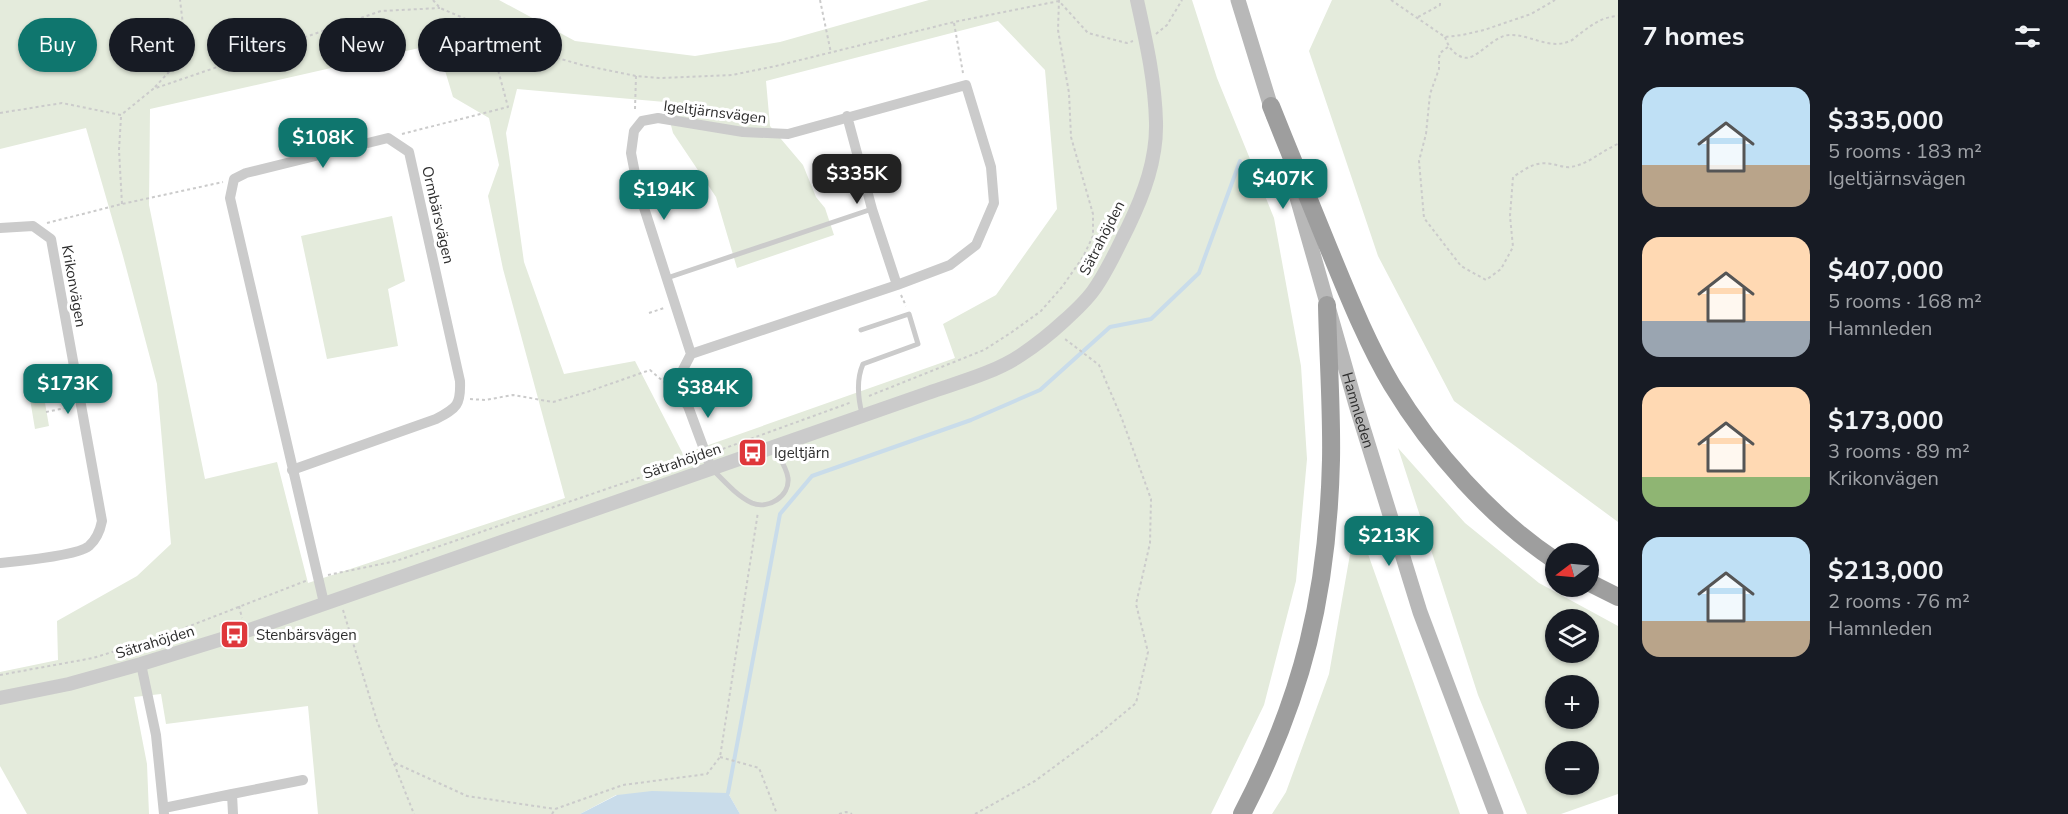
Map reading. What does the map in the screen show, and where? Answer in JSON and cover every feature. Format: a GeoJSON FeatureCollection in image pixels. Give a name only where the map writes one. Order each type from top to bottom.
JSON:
{"type":"FeatureCollection","features":[{"type":"Feature","properties":{"kind":"highway"},"geometry":{"type":"LineString","coordinates":[[1271,106],[1345,288],[1392,385],[1423,430],[1480,497],[1545,552]]}},
{"type":"Feature","properties":{"kind":"highway"},"geometry":{"type":"LineString","coordinates":[[1242,814],[1261,778],[1280,733],[1299,679],[1311,638],[1322,575],[1329,518],[1331,458],[1327,305]]}},
{"type":"Feature","properties":{"kind":"highway"},"geometry":{"type":"LineString","coordinates":[[1599,588],[1618,597]]}},
{"type":"Feature","properties":{"kind":"main road","name":"Hamnleden"},"geometry":{"type":"LineString","coordinates":[[1238,0],[1271,106],[1359,416],[1420,612],[1496,814]]}},
{"type":"Feature","properties":{"kind":"street","name":"Sätrahöjden"},"geometry":{"type":"LineString","coordinates":[[0,698],[69,684],[141,664],[324,603],[985,373],[1020,356],[1054,330],[1092,293],[1120,243],[1146,182],[1153,159],[1156,124],[1151,63],[1137,0]]}},
{"type":"Feature","properties":{"kind":"street","name":"Igeltjärnsvägen"},"geometry":{"type":"LineString","coordinates":[[691,354],[638,189],[631,153],[634,131],[642,121],[658,118],[743,132],[788,134],[966,85]]}},
{"type":"Feature","properties":{"kind":"street"},"geometry":{"type":"LineString","coordinates":[[711,468],[688,406],[673,389],[691,354],[950,265],[976,245],[994,203],[991,167],[966,85]]}},
{"type":"Feature","properties":{"kind":"street"},"geometry":{"type":"LineString","coordinates":[[847,116],[872,209],[897,285]]}},
{"type":"Feature","properties":{"kind":"street"},"geometry":{"type":"LineString","coordinates":[[324,603],[230,198],[234,179],[246,173],[388,138]]}},
{"type":"Feature","properties":{"kind":"street","name":"Ormbärsvägen"},"geometry":{"type":"LineString","coordinates":[[388,138],[409,152],[460,381],[461,398]]}},
{"type":"Feature","properties":{"kind":"street"},"geometry":{"type":"LineString","coordinates":[[0,228],[33,226]]}},
{"type":"Feature","properties":{"kind":"street","name":"Krikonvägen"},"geometry":{"type":"LineString","coordinates":[[0,563],[75,552],[88,547],[99,534],[102,521],[51,239],[33,226]]}},
{"type":"Feature","properties":{"kind":"street"},"geometry":{"type":"LineString","coordinates":[[292,470],[436,419],[453,410],[461,398]]}},
{"type":"Feature","properties":{"kind":"street"},"geometry":{"type":"LineString","coordinates":[[141,664],[156,735],[164,811],[303,780]]}},
{"type":"Feature","properties":{"kind":"street"},"geometry":{"type":"LineString","coordinates":[[232,794],[233,814]]}},
{"type":"Feature","properties":{"kind":"lane"},"geometry":{"type":"LineString","coordinates":[[667,278],[872,209]]}},
{"type":"Feature","properties":{"kind":"lane"},"geometry":{"type":"LineString","coordinates":[[861,330],[909,314],[918,344],[863,364],[859,372],[858,400],[862,416]]}},
{"type":"Feature","properties":{"kind":"lane"},"geometry":{"type":"LineString","coordinates":[[711,468],[751,503],[759,505],[775,502],[784,493],[788,478],[774,447]]}},
{"type":"Feature","properties":{"kind":"path"},"geometry":{"type":"LineString","coordinates":[[122,204],[118,150],[122,116],[153,89],[180,60],[184,41],[180,0]]}},
{"type":"Feature","properties":{"kind":"path"},"geometry":{"type":"LineString","coordinates":[[434,0],[440,8]]}},
{"type":"Feature","properties":{"kind":"path"},"geometry":{"type":"LineString","coordinates":[[820,0],[831,53]]}},
{"type":"Feature","properties":{"kind":"path"},"geometry":{"type":"LineString","coordinates":[[1059,0],[1088,33],[1127,43],[1159,33],[1167,25],[1182,0]]}},
{"type":"Feature","properties":{"kind":"path"},"geometry":{"type":"LineString","coordinates":[[562,60],[636,76],[660,78],[732,75],[954,22],[1059,0]]}},
{"type":"Feature","properties":{"kind":"path"},"geometry":{"type":"LineString","coordinates":[[0,675],[93,658],[164,636],[295,583],[396,561],[592,492],[706,455],[858,400],[984,350],[1041,311],[1062,287],[1083,257],[1093,236],[1093,214],[1071,137],[1069,93],[1058,30],[1059,0]]}},
{"type":"Feature","properties":{"kind":"path"},"geometry":{"type":"LineString","coordinates":[[1391,0],[1418,16],[1445,37],[1448,47],[1463,58],[1473,57],[1494,41],[1510,34],[1547,44],[1570,42],[1598,20],[1608,16],[1618,16]]}},
{"type":"Feature","properties":{"kind":"path"},"geometry":{"type":"LineString","coordinates":[[1418,16],[1440,5],[1440,0]]}},
{"type":"Feature","properties":{"kind":"path"},"geometry":{"type":"LineString","coordinates":[[1445,37],[1484,30],[1531,14],[1554,0]]}},
{"type":"Feature","properties":{"kind":"path"},"geometry":{"type":"LineString","coordinates":[[153,89],[381,11],[440,8],[464,18]]}},
{"type":"Feature","properties":{"kind":"path"},"geometry":{"type":"LineString","coordinates":[[954,22],[966,85]]}},
{"type":"Feature","properties":{"kind":"path"},"geometry":{"type":"LineString","coordinates":[[1448,47],[1440,53],[1439,69],[1430,94],[1426,134],[1419,161],[1424,218],[1452,256],[1461,266],[1473,273],[1486,279],[1493,276],[1501,269],[1513,247],[1510,216],[1513,177],[1531,164],[1551,164],[1570,168],[1590,162],[1597,155],[1618,144]]}},
{"type":"Feature","properties":{"kind":"path"},"geometry":{"type":"LineString","coordinates":[[388,138],[508,107],[499,72]]}},
{"type":"Feature","properties":{"kind":"path"},"geometry":{"type":"LineString","coordinates":[[635,109],[636,76]]}},
{"type":"Feature","properties":{"kind":"path"},"geometry":{"type":"LineString","coordinates":[[0,113],[62,103],[122,116]]}},
{"type":"Feature","properties":{"kind":"path"},"geometry":{"type":"LineString","coordinates":[[33,226],[234,179]]}},
{"type":"Feature","properties":{"kind":"path"},"geometry":{"type":"LineString","coordinates":[[897,285],[909,314]]}},
{"type":"Feature","properties":{"kind":"path"},"geometry":{"type":"LineString","coordinates":[[649,314],[676,305]]}},
{"type":"Feature","properties":{"kind":"path"},"geometry":{"type":"LineString","coordinates":[[975,814],[1035,781],[1136,703],[1148,652],[1136,604],[1150,543],[1151,499],[1122,419],[1099,365],[1054,330]]}},
{"type":"Feature","properties":{"kind":"path"},"geometry":{"type":"LineString","coordinates":[[461,398],[485,400],[513,395],[553,402],[650,370],[673,389]]}},
{"type":"Feature","properties":{"kind":"path"},"geometry":{"type":"LineString","coordinates":[[46,412],[81,404]]}},
{"type":"Feature","properties":{"kind":"path"},"geometry":{"type":"LineString","coordinates":[[592,492],[593,497]]}},
{"type":"Feature","properties":{"kind":"path"},"geometry":{"type":"LineString","coordinates":[[393,762],[467,795],[555,809],[623,785],[707,774],[720,757],[759,505]]}},
{"type":"Feature","properties":{"kind":"path"},"geometry":{"type":"LineString","coordinates":[[340,597],[374,710],[414,814]]}},
{"type":"Feature","properties":{"kind":"path"},"geometry":{"type":"LineString","coordinates":[[238,606],[243,618]]}},
{"type":"Feature","properties":{"kind":"path"},"geometry":{"type":"LineString","coordinates":[[720,757],[759,768],[777,814]]}},
{"type":"Feature","properties":{"kind":"path"},"geometry":{"type":"LineString","coordinates":[[552,814],[555,809]]}},
{"type":"Feature","properties":{"kind":"path"},"geometry":{"type":"LineString","coordinates":[[839,814],[852,814]]}},
{"type":"Feature","properties":{"kind":"green space"},"geometry":{"type":"Polygon","coordinates":[[[0,0],[499,0],[532,18],[418,18],[418,48],[406,51],[406,18],[319,18],[319,71],[150,109],[149,205],[205,479],[277,462],[308,583],[565,498],[503,269],[488,196],[499,165],[489,118],[453,97],[445,72],[562,72],[562,34],[575,41],[695,56],[780,42],[929,0],[1192,0],[1217,78],[1274,218],[1301,366],[1307,459],[1296,581],[1264,705],[1211,814],[740,814],[728,793],[616,795],[580,814],[318,814],[308,706],[166,724],[161,694],[134,697],[147,764],[149,814],[27,814],[0,766],[0,672],[58,660],[57,621],[137,576],[171,544],[157,384],[86,128],[0,149],[0,0]],[[998,21],[766,81],[770,126],[803,165],[816,197],[825,208],[834,235],[737,268],[716,197],[673,133],[665,102],[517,89],[506,133],[524,262],[564,374],[635,361],[683,454],[955,358],[943,324],[996,295],[1057,209],[1045,70],[998,21]]]}},
{"type":"Feature","properties":{"kind":"green space"},"geometry":{"type":"Polygon","coordinates":[[[1332,0],[1618,0],[1618,522],[1454,401],[1378,256],[1309,51],[1332,0]]]}},
{"type":"Feature","properties":{"kind":"green space"},"geometry":{"type":"Polygon","coordinates":[[[392,216],[405,281],[388,289],[398,346],[327,359],[301,236],[392,216]]]}},
{"type":"Feature","properties":{"kind":"green space"},"geometry":{"type":"Polygon","coordinates":[[[44,397],[49,426],[35,429],[30,399],[44,397]]]}},
{"type":"Feature","properties":{"kind":"green space"},"geometry":{"type":"Polygon","coordinates":[[[1398,448],[1465,523],[1545,586],[1545,597],[1565,597],[1587,609],[1545,609],[1545,663],[1599,663],[1599,616],[1618,626],[1618,794],[1561,814],[1527,814],[1478,695],[1398,448]]]}},
{"type":"Feature","properties":{"kind":"green space"},"geometry":{"type":"Polygon","coordinates":[[[1356,520],[1460,814],[1272,814],[1286,792],[1329,674],[1356,520]]]}},
{"type":"Feature","properties":{"kind":"water"},"geometry":{"type":"Polygon","coordinates":[[[652,791],[728,793],[740,814],[580,814],[617,795],[652,791]]]}},
{"type":"Feature","properties":{"kind":"waterway"},"geometry":{"type":"LineString","coordinates":[[728,793],[780,514],[812,476],[971,420],[1040,390],[1110,327],[1151,319],[1199,273],[1240,161]]}},
{"type":"Feature","properties":{"kind":"place","name":"Igeltjärn"},"geometry":{"type":"Point","coordinates":[753,453]}},
{"type":"Feature","properties":{"kind":"place","name":"Stenbärsvägen"},"geometry":{"type":"Point","coordinates":[235,635]}}]}
